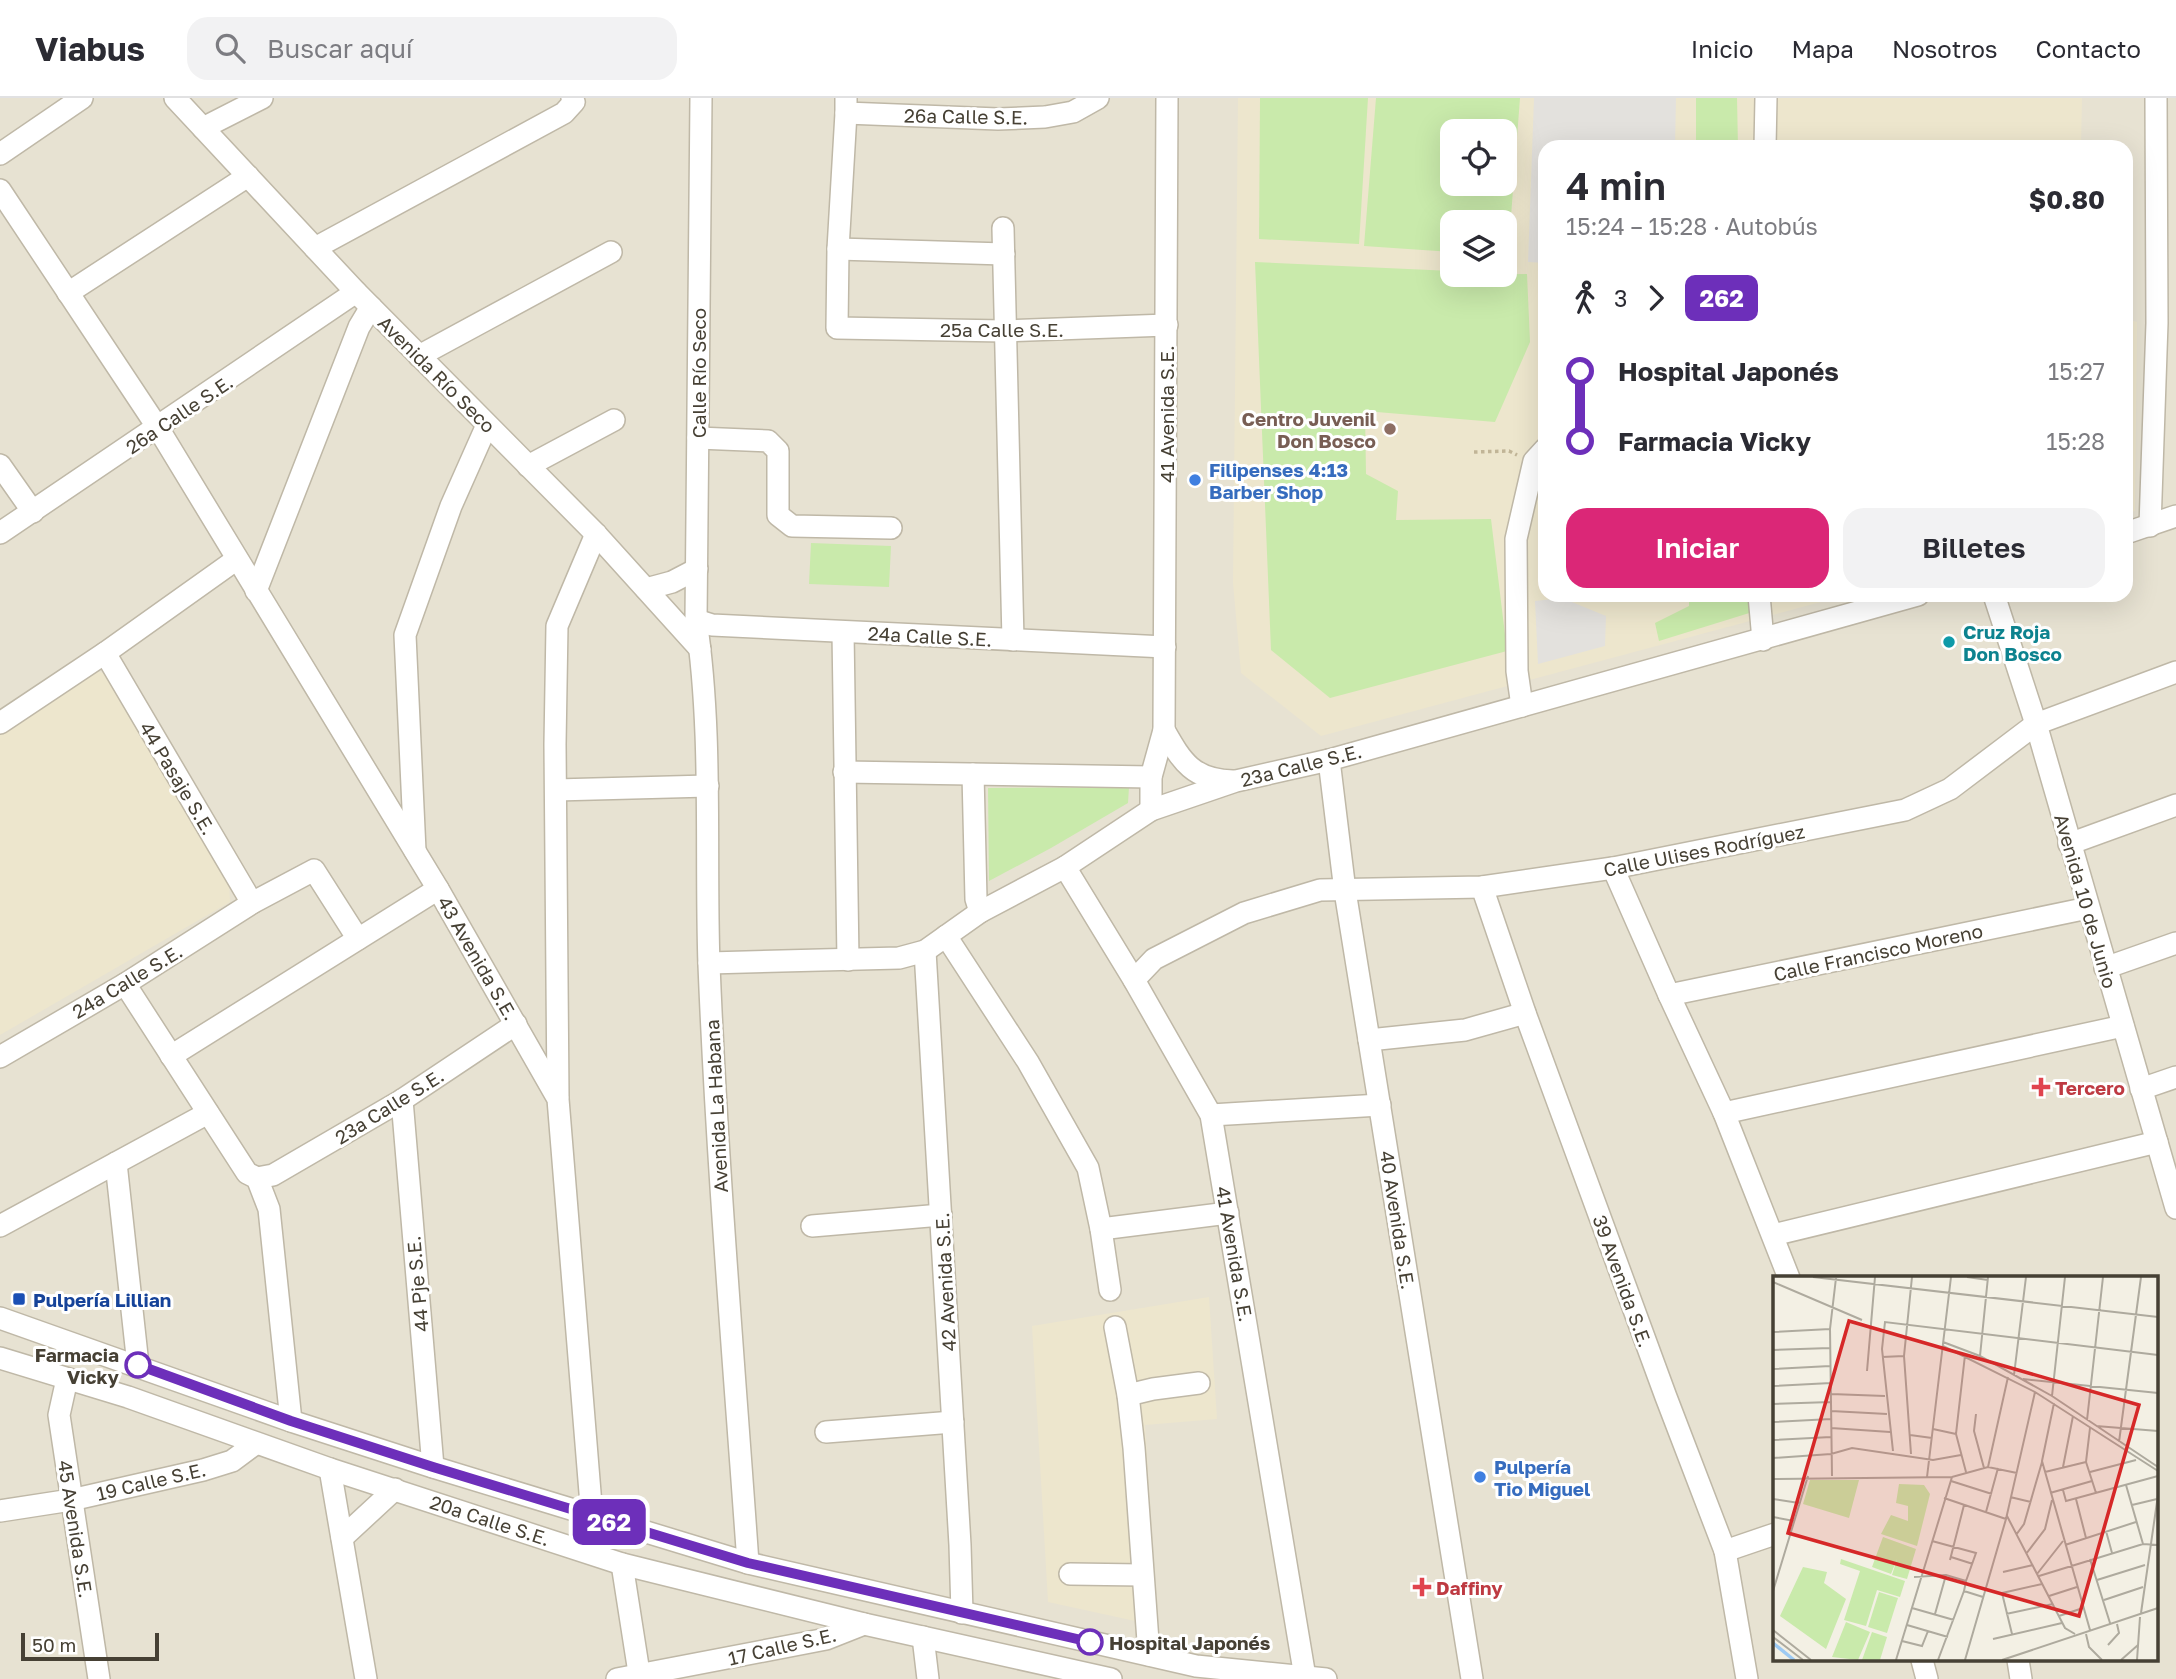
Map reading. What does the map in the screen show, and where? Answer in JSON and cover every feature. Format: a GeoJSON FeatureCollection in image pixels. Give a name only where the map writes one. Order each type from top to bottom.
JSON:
{"type":"FeatureCollection","features":[{"type":"Feature","properties":{"kind":"street"},"geometry":{"type":"LineString","coordinates":[[0,153],[82,98]]}},
{"type":"Feature","properties":{"kind":"street","name":"Avenida Río Seco"},"geometry":{"type":"LineString","coordinates":[[175,98],[363,300],[596,534],[700,649]]}},
{"type":"Feature","properties":{"kind":"street"},"geometry":{"type":"LineString","coordinates":[[203,128],[262,98]]}},
{"type":"Feature","properties":{"kind":"street","name":"Calle Río Seco"},"geometry":{"type":"LineString","coordinates":[[700,649],[696,620],[701,98]]}},
{"type":"Feature","properties":{"kind":"street","name":"26a Calle S.E."},"geometry":{"type":"LineString","coordinates":[[846,106],[998,109],[1045,117],[1073,111],[1098,98]]}},
{"type":"Feature","properties":{"kind":"street","name":"41 Avenida S.E."},"geometry":{"type":"LineString","coordinates":[[1151,810],[1151,777],[1164,730],[1167,98]]}},
{"type":"Feature","properties":{"kind":"street"},"geometry":{"type":"LineString","coordinates":[[1765,140],[1766,98]]}},
{"type":"Feature","properties":{"kind":"street"},"geometry":{"type":"LineString","coordinates":[[2150,526],[2167,322],[2166,186],[2156,98]]}},
{"type":"Feature","properties":{"kind":"street"},"geometry":{"type":"LineString","coordinates":[[315,248],[564,113],[573,100]]}},
{"type":"Feature","properties":{"kind":"street"},"geometry":{"type":"LineString","coordinates":[[846,106],[838,249],[1004,254]]}},
{"type":"Feature","properties":{"kind":"street"},"geometry":{"type":"LineString","coordinates":[[68,293],[247,176]]}},
{"type":"Feature","properties":{"kind":"street","name":"43 Avenida S.E."},"geometry":{"type":"LineString","coordinates":[[0,190],[158,428],[438,889],[558,1099],[595,1554]]}},
{"type":"Feature","properties":{"kind":"street"},"geometry":{"type":"LineString","coordinates":[[1003,228],[1013,640]]}},
{"type":"Feature","properties":{"kind":"street","name":"25a Calle S.E."},"geometry":{"type":"LineString","coordinates":[[838,249],[837,328],[1004,331],[1167,325]]}},
{"type":"Feature","properties":{"kind":"street"},"geometry":{"type":"LineString","coordinates":[[419,356],[611,252]]}},
{"type":"Feature","properties":{"kind":"street"},"geometry":{"type":"LineString","coordinates":[[256,591],[359,327],[363,300]]}},
{"type":"Feature","properties":{"kind":"street","name":"26a Calle S.E."},"geometry":{"type":"LineString","coordinates":[[0,533],[158,428],[363,300]]}},
{"type":"Feature","properties":{"kind":"street"},"geometry":{"type":"LineString","coordinates":[[528,466],[614,420]]}},
{"type":"Feature","properties":{"kind":"street"},"geometry":{"type":"LineString","coordinates":[[415,853],[405,635],[451,506],[488,425]]}},
{"type":"Feature","properties":{"kind":"street"},"geometry":{"type":"LineString","coordinates":[[698,438],[768,441],[778,451],[778,515],[792,526],[891,528]]}},
{"type":"Feature","properties":{"kind":"street"},"geometry":{"type":"LineString","coordinates":[[1522,706],[1517,671],[1516,539],[1538,462]]}},
{"type":"Feature","properties":{"kind":"street"},"geometry":{"type":"LineString","coordinates":[[0,465],[33,512]]}},
{"type":"Feature","properties":{"kind":"street"},"geometry":{"type":"LineString","coordinates":[[2133,531],[2176,516]]}},
{"type":"Feature","properties":{"kind":"street"},"geometry":{"type":"LineString","coordinates":[[558,1099],[557,626],[596,534]]}},
{"type":"Feature","properties":{"kind":"street"},"geometry":{"type":"LineString","coordinates":[[0,723],[237,559]]}},
{"type":"Feature","properties":{"kind":"street"},"geometry":{"type":"LineString","coordinates":[[646,589],[672,582],[697,569]]}},
{"type":"Feature","properties":{"kind":"street"},"geometry":{"type":"LineString","coordinates":[[1760,602],[1763,640]]}},
{"type":"Feature","properties":{"kind":"street","name":"23a Calle S.E."},"geometry":{"type":"LineString","coordinates":[[709,962],[899,958],[925,951],[980,912],[1065,867],[1151,810],[1236,781],[1329,760],[1894,602]]}},
{"type":"Feature","properties":{"kind":"street","name":"Avenida 10 de Junio"},"geometry":{"type":"LineString","coordinates":[[1996,602],[2036,724],[2176,1208]]}},
{"type":"Feature","properties":{"kind":"street","name":"24a Calle S.E."},"geometry":{"type":"LineString","coordinates":[[696,620],[712,625],[1165,647]]}},
{"type":"Feature","properties":{"kind":"street"},"geometry":{"type":"LineString","coordinates":[[843,632],[848,960]]}},
{"type":"Feature","properties":{"kind":"street","name":"Avenida La Habana"},"geometry":{"type":"LineString","coordinates":[[700,649],[708,786],[709,962],[720,1183],[748,1563]]}},
{"type":"Feature","properties":{"kind":"street","name":"44 Pasaje S.E."},"geometry":{"type":"LineString","coordinates":[[104,653],[252,903]]}},
{"type":"Feature","properties":{"kind":"street","name":"Calle Ulises Rodríguez"},"geometry":{"type":"LineString","coordinates":[[1134,980],[1154,959],[1244,913],[1320,890],[1482,887],[1614,868],[1905,810],[1950,789],[2036,724],[2176,672]]}},
{"type":"Feature","properties":{"kind":"street"},"geometry":{"type":"LineString","coordinates":[[1164,730],[1181,759],[1196,773],[1215,780],[1236,781]]}},
{"type":"Feature","properties":{"kind":"street","name":"40 Avenida S.E."},"geometry":{"type":"LineString","coordinates":[[1329,760],[1345,891],[1472,1679]]}},
{"type":"Feature","properties":{"kind":"street"},"geometry":{"type":"LineString","coordinates":[[844,772],[1151,777]]}},
{"type":"Feature","properties":{"kind":"street"},"geometry":{"type":"LineString","coordinates":[[973,775],[976,899],[980,912]]}},
{"type":"Feature","properties":{"kind":"street"},"geometry":{"type":"LineString","coordinates":[[556,790],[708,786]]}},
{"type":"Feature","properties":{"kind":"street"},"geometry":{"type":"LineString","coordinates":[[2069,844],[2176,805]]}},
{"type":"Feature","properties":{"kind":"street","name":"41 Avenida S.E."},"geometry":{"type":"LineString","coordinates":[[1065,867],[1134,980],[1211,1115],[1316,1678]]}},
{"type":"Feature","properties":{"kind":"street"},"geometry":{"type":"LineString","coordinates":[[1614,868],[1724,1113],[1788,1276]]}},
{"type":"Feature","properties":{"kind":"street","name":"24a Calle S.E."},"geometry":{"type":"LineString","coordinates":[[0,1057],[125,984],[252,903],[314,870],[358,939]]}},
{"type":"Feature","properties":{"kind":"street","name":"39 Avenida S.E."},"geometry":{"type":"LineString","coordinates":[[1482,887],[1525,1013],[1725,1551],[1747,1679]]}},
{"type":"Feature","properties":{"kind":"street"},"geometry":{"type":"LineString","coordinates":[[171,1056],[438,889]]}},
{"type":"Feature","properties":{"kind":"street","name":"Calle Francisco Moreno"},"geometry":{"type":"LineString","coordinates":[[1669,995],[2088,908]]}},
{"type":"Feature","properties":{"kind":"street"},"geometry":{"type":"LineString","coordinates":[[946,936],[1028,1062],[1088,1168],[1110,1290]]}},
{"type":"Feature","properties":{"kind":"street"},"geometry":{"type":"LineString","coordinates":[[2105,968],[2176,943]]}},
{"type":"Feature","properties":{"kind":"street","name":"42 Avenida S.E."},"geometry":{"type":"LineString","coordinates":[[925,951],[960,1545],[961,1613]]}},
{"type":"Feature","properties":{"kind":"street"},"geometry":{"type":"LineString","coordinates":[[125,984],[247,1173],[257,1178],[269,1209],[291,1421]]}},
{"type":"Feature","properties":{"kind":"street"},"geometry":{"type":"LineString","coordinates":[[1369,1040],[1465,1030],[1525,1013]]}},
{"type":"Feature","properties":{"kind":"street","name":"23a Calle S.E."},"geometry":{"type":"LineString","coordinates":[[257,1178],[273,1175],[402,1100],[516,1024]]}},
{"type":"Feature","properties":{"kind":"street"},"geometry":{"type":"LineString","coordinates":[[1724,1113],[2123,1026]]}},
{"type":"Feature","properties":{"kind":"street"},"geometry":{"type":"LineString","coordinates":[[2141,1089],[2176,1077]]}},
{"type":"Feature","properties":{"kind":"street","name":"44 Pje S.E."},"geometry":{"type":"LineString","coordinates":[[402,1100],[433,1467]]}},
{"type":"Feature","properties":{"kind":"street"},"geometry":{"type":"LineString","coordinates":[[1211,1115],[1380,1105]]}},
{"type":"Feature","properties":{"kind":"street"},"geometry":{"type":"LineString","coordinates":[[0,1226],[208,1113]]}},
{"type":"Feature","properties":{"kind":"street"},"geometry":{"type":"LineString","coordinates":[[1773,1236],[2157,1142]]}},
{"type":"Feature","properties":{"kind":"street"},"geometry":{"type":"LineString","coordinates":[[116,1163],[138,1365]]}},
{"type":"Feature","properties":{"kind":"street"},"geometry":{"type":"LineString","coordinates":[[1101,1229],[1228,1213]]}},
{"type":"Feature","properties":{"kind":"street"},"geometry":{"type":"LineString","coordinates":[[812,1226],[940,1216]]}},
{"type":"Feature","properties":{"kind":"street","name":"20a Calle S.E."},"geometry":{"type":"LineString","coordinates":[[0,1318],[291,1421],[592,1517],[748,1563],[1149,1655],[1196,1672],[1316,1678]]}},
{"type":"Feature","properties":{"kind":"street"},"geometry":{"type":"LineString","coordinates":[[1115,1327],[1128,1395],[1134,1448],[1149,1655]]}},
{"type":"Feature","properties":{"kind":"street","name":"20a Calle S.E."},"geometry":{"type":"LineString","coordinates":[[0,1358],[128,1397],[255,1444],[622,1564],[961,1647],[1111,1679]]}},
{"type":"Feature","properties":{"kind":"street","name":"45 Avenida S.E."},"geometry":{"type":"LineString","coordinates":[[67,1379],[59,1415],[99,1679]]}},
{"type":"Feature","properties":{"kind":"street"},"geometry":{"type":"LineString","coordinates":[[1128,1395],[1199,1383]]}},
{"type":"Feature","properties":{"kind":"street"},"geometry":{"type":"LineString","coordinates":[[826,1432],[953,1422]]}},
{"type":"Feature","properties":{"kind":"street","name":"19 Calle S.E."},"geometry":{"type":"LineString","coordinates":[[0,1511],[71,1500],[203,1470],[232,1461],[255,1444]]}},
{"type":"Feature","properties":{"kind":"street"},"geometry":{"type":"LineString","coordinates":[[330,1469],[366,1679]]}},
{"type":"Feature","properties":{"kind":"street"},"geometry":{"type":"LineString","coordinates":[[342,1538],[395,1489]]}},
{"type":"Feature","properties":{"kind":"street"},"geometry":{"type":"LineString","coordinates":[[1725,1551],[1773,1535]]}},
{"type":"Feature","properties":{"kind":"street"},"geometry":{"type":"LineString","coordinates":[[622,1564],[640,1677]]}},
{"type":"Feature","properties":{"kind":"street"},"geometry":{"type":"LineString","coordinates":[[1070,1574],[1142,1575]]}},
{"type":"Feature","properties":{"kind":"street","name":"17 Calle S.E."},"geometry":{"type":"LineString","coordinates":[[617,1679],[640,1677],[826,1639],[864,1624]]}},
{"type":"Feature","properties":{"kind":"street"},"geometry":{"type":"LineString","coordinates":[[923,1637],[928,1679]]}},
{"type":"Feature","properties":{"kind":"street"},"geometry":{"type":"LineString","coordinates":[[935,1679],[950,1656],[961,1647]]}},
{"type":"Feature","properties":{"kind":"street"},"geometry":{"type":"LineString","coordinates":[[1923,1662],[1927,1679]]}},
{"type":"Feature","properties":{"kind":"path"},"geometry":{"type":"LineString","coordinates":[[1474,452],[1538,455]]}},
{"type":"Feature","properties":{"kind":"shaded area"},"geometry":{"type":"Polygon","coordinates":[[[0,98],[2176,98],[2176,1679],[0,1679],[0,98]]]}},
{"type":"Feature","properties":{"kind":"shaded area","name":"Centro Juvenil Don Bosco"},"geometry":{"type":"Polygon","coordinates":[[[1238,98],[2082,98],[2081,140],[1538,140],[1538,602],[1821,602],[1321,736],[1241,673],[1233,583],[1238,98]]]}},
{"type":"Feature","properties":{"kind":"shaded area"},"geometry":{"type":"Polygon","coordinates":[[[1534,98],[1676,98],[1675,140],[1538,140],[1538,263],[1528,262],[1534,98]]]}},
{"type":"Feature","properties":{"kind":"shaded area"},"geometry":{"type":"Polygon","coordinates":[[[2133,321],[2137,322],[2133,511],[2133,321]]]}},
{"type":"Feature","properties":{"kind":"shaded area"},"geometry":{"type":"Polygon","coordinates":[[[1535,601],[1572,602],[1606,616],[1605,646],[1538,664],[1535,601]]]}},
{"type":"Feature","properties":{"kind":"shaded area"},"geometry":{"type":"Polygon","coordinates":[[[94,671],[105,673],[229,881],[230,902],[0,1035],[0,735],[94,671]]]}},
{"type":"Feature","properties":{"kind":"shaded area"},"geometry":{"type":"Polygon","coordinates":[[[1209,1297],[1217,1419],[1145,1425],[1158,1626],[1048,1602],[1032,1326],[1209,1297]]]}},
{"type":"Feature","properties":{"kind":"green space"},"geometry":{"type":"Polygon","coordinates":[[[1260,98],[1368,98],[1359,244],[1259,239],[1260,98]]]}},
{"type":"Feature","properties":{"kind":"green space"},"geometry":{"type":"Polygon","coordinates":[[[1376,98],[1520,98],[1517,138],[1517,119],[1440,119],[1440,196],[1513,196],[1511,210],[1440,210],[1440,251],[1364,246],[1376,98]]]}},
{"type":"Feature","properties":{"kind":"green space"},"geometry":{"type":"Polygon","coordinates":[[[1696,98],[1737,98],[1738,140],[1696,140],[1696,98]]]}},
{"type":"Feature","properties":{"kind":"green space"},"geometry":{"type":"Polygon","coordinates":[[[1255,262],[1440,270],[1440,287],[1517,287],[1517,274],[1527,274],[1530,342],[1495,422],[1365,411],[1366,474],[1398,491],[1396,520],[1491,519],[1507,651],[1330,698],[1271,650],[1255,262]]]}},
{"type":"Feature","properties":{"kind":"green space"},"geometry":{"type":"Polygon","coordinates":[[[811,543],[891,546],[889,587],[809,584],[811,543]]]}},
{"type":"Feature","properties":{"kind":"green space"},"geometry":{"type":"Polygon","coordinates":[[[1689,602],[1758,602],[1759,610],[1659,641],[1655,623],[1689,606],[1689,602]]]}},
{"type":"Feature","properties":{"kind":"green space"},"geometry":{"type":"Polygon","coordinates":[[[1129,787],[1128,803],[989,881],[988,788],[1129,787]]]}},
{"type":"Feature","properties":{"kind":"bus line","name":"262"},"geometry":{"type":"LineString","coordinates":[[138,1365],[291,1421],[592,1517],[748,1563],[1090,1642]]}},
{"type":"Feature","properties":{"kind":"place","name":"Centro Juvenil Don Bosco"},"geometry":{"type":"Point","coordinates":[1390,429]}},
{"type":"Feature","properties":{"kind":"place","name":"Filipenses 4:13 Barber Shop"},"geometry":{"type":"Point","coordinates":[1195,480]}},
{"type":"Feature","properties":{"kind":"place","name":"Cruz Roja Don Bosco"},"geometry":{"type":"Point","coordinates":[1949,642]}},
{"type":"Feature","properties":{"kind":"place","name":"Tercero"},"geometry":{"type":"Point","coordinates":[2041,1087]}},
{"type":"Feature","properties":{"kind":"place","name":"Pulpería Lillian"},"geometry":{"type":"Point","coordinates":[19,1299]}},
{"type":"Feature","properties":{"kind":"place","name":"Farmacia Vicky"},"geometry":{"type":"Point","coordinates":[138,1365]}},
{"type":"Feature","properties":{"kind":"place","name":"Pulpería Tio Miguel"},"geometry":{"type":"Point","coordinates":[1480,1477]}},
{"type":"Feature","properties":{"kind":"place","name":"Daffiny"},"geometry":{"type":"Point","coordinates":[1422,1587]}},
{"type":"Feature","properties":{"kind":"place","name":"Hospital Japonés"},"geometry":{"type":"Point","coordinates":[1090,1642]}}]}
